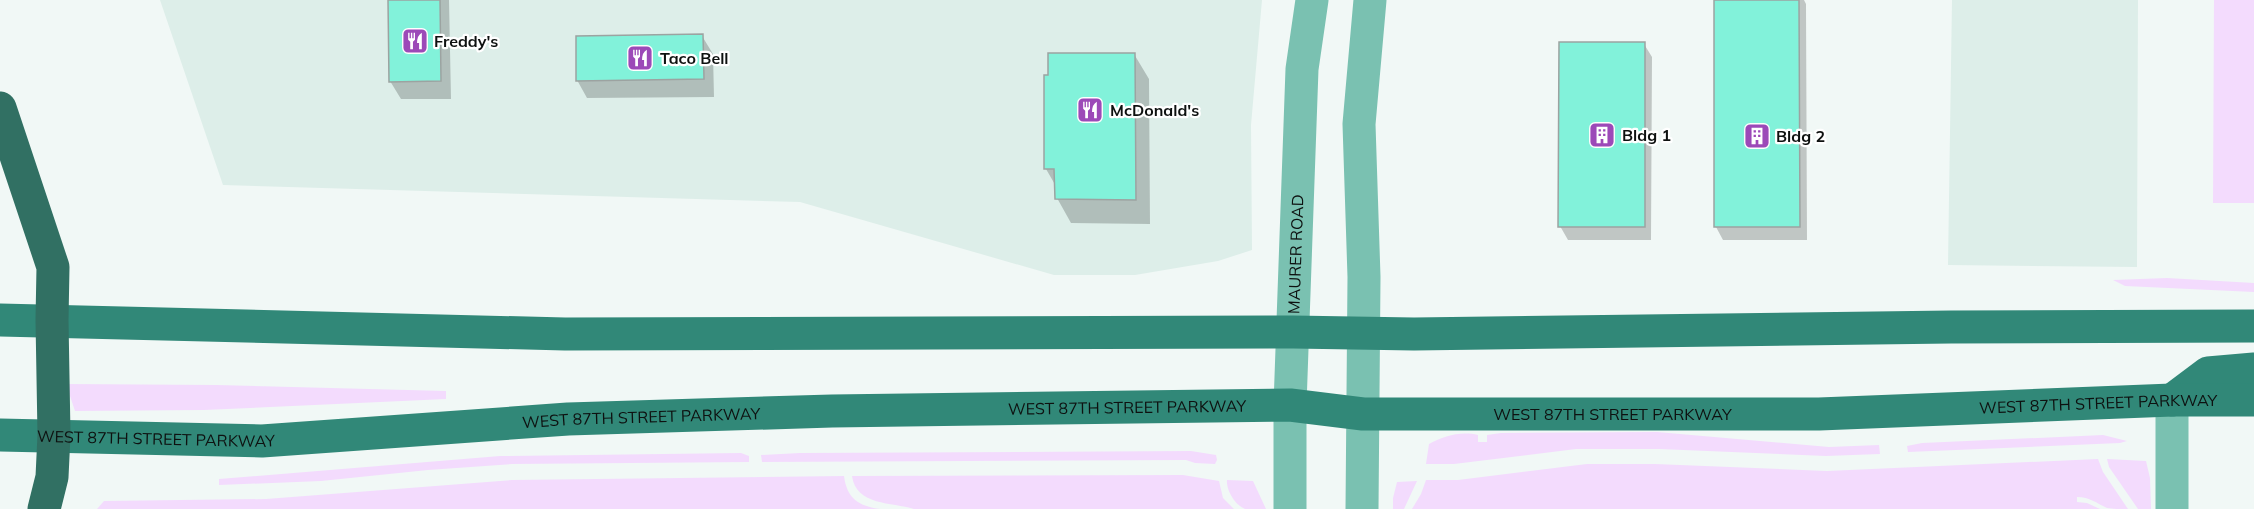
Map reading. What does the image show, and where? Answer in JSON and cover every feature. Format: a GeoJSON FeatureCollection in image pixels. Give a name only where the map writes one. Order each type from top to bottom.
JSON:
{"type":"FeatureCollection","features":[{"type":"Feature","properties":{"kind":"highway"},"geometry":{"type":"LineString","coordinates":[[0,108],[53,267],[54,435],[52,477],[44,509]]}},
{"type":"Feature","properties":{"kind":"main road"},"geometry":{"type":"LineString","coordinates":[[0,320],[565,334],[1362,332],[1414,334],[2254,326]]}},
{"type":"Feature","properties":{"kind":"main road"},"geometry":{"type":"LineString","coordinates":[[2172,400],[2208,373],[2254,369]]}},
{"type":"Feature","properties":{"kind":"main road","name":"WEST 87TH STREET PARKWAY"},"geometry":{"type":"LineString","coordinates":[[0,435],[262,441],[568,419],[832,411],[1290,405],[1363,414],[1819,414],[2172,400],[2254,400]]}},
{"type":"Feature","properties":{"kind":"street","name":"MAURER ROAD"},"geometry":{"type":"LineString","coordinates":[[1290,509],[1290,405],[1302,69],[1312,0]]}},
{"type":"Feature","properties":{"kind":"street"},"geometry":{"type":"LineString","coordinates":[[1362,509],[1364,277],[1359,124],[1370,0]]}},
{"type":"Feature","properties":{"kind":"street"},"geometry":{"type":"LineString","coordinates":[[2172,400],[2172,509]]}},
{"type":"Feature","properties":{"kind":"shaded area"},"geometry":{"type":"Polygon","coordinates":[[[160,0],[1262,0],[1251,125],[1252,250],[1218,261],[1135,275],[1054,275],[800,202],[223,185],[160,0]]]}},
{"type":"Feature","properties":{"kind":"shaded area"},"geometry":{"type":"Polygon","coordinates":[[[1952,0],[2138,0],[2137,267],[1948,265],[1952,0]]]}},
{"type":"Feature","properties":{"kind":"shaded area"},"geometry":{"type":"Polygon","coordinates":[[[2214,0],[2254,0],[2254,203],[2213,203],[2214,0]]]}},
{"type":"Feature","properties":{"kind":"shaded area"},"geometry":{"type":"Polygon","coordinates":[[[2167,278],[2254,283],[2254,292],[2125,286],[2113,280],[2167,278]]]}},
{"type":"Feature","properties":{"kind":"shaded area"},"geometry":{"type":"Polygon","coordinates":[[[66,384],[446,391],[446,399],[204,410],[75,411],[66,384]]]}},
{"type":"Feature","properties":{"kind":"shaded area"},"geometry":{"type":"Polygon","coordinates":[[[1657,432],[1829,447],[1879,445],[1880,454],[1826,456],[1659,449],[1576,449],[1454,464],[1426,464],[1429,444],[1459,434],[1478,435],[1478,442],[1487,442],[1487,435],[1501,433],[1657,432]]]}},
{"type":"Feature","properties":{"kind":"shaded area"},"geometry":{"type":"Polygon","coordinates":[[[2103,435],[2127,441],[1908,452],[1907,446],[1922,443],[2103,435]]]}},
{"type":"Feature","properties":{"kind":"shaded area"},"geometry":{"type":"Polygon","coordinates":[[[1191,451],[1216,455],[1217,460],[1215,464],[1186,460],[762,462],[761,455],[800,453],[1191,451]]]}},
{"type":"Feature","properties":{"kind":"shaded area"},"geometry":{"type":"Polygon","coordinates":[[[741,453],[749,456],[749,462],[512,464],[321,481],[219,485],[219,479],[500,456],[741,453]]]}},
{"type":"Feature","properties":{"kind":"shaded area"},"geometry":{"type":"Polygon","coordinates":[[[2098,459],[2103,472],[2128,509],[2107,508],[2089,499],[2077,497],[2077,502],[2087,503],[2100,509],[1412,509],[1426,480],[1458,480],[1587,464],[1655,464],[1827,471],[2098,459]]]}},
{"type":"Feature","properties":{"kind":"shaded area"},"geometry":{"type":"Polygon","coordinates":[[[2107,459],[2146,461],[2150,478],[2151,509],[2138,509],[2109,467],[2107,459]]]}},
{"type":"Feature","properties":{"kind":"shaded area"},"geometry":{"type":"Polygon","coordinates":[[[1183,475],[1219,481],[1223,498],[1234,509],[914,509],[868,498],[860,493],[852,476],[1183,475]]]}},
{"type":"Feature","properties":{"kind":"shaded area"},"geometry":{"type":"Polygon","coordinates":[[[844,476],[848,490],[855,500],[866,506],[880,509],[97,509],[104,501],[266,499],[512,480],[844,476]]]}},
{"type":"Feature","properties":{"kind":"shaded area"},"geometry":{"type":"Polygon","coordinates":[[[1227,480],[1253,481],[1266,509],[1241,507],[1230,493],[1227,480]]]}},
{"type":"Feature","properties":{"kind":"shaded area"},"geometry":{"type":"Polygon","coordinates":[[[1417,481],[1404,509],[1393,509],[1397,482],[1417,481]]]}},
{"type":"Feature","properties":{"kind":"building","name":"Freddy's"},"geometry":{"type":"Polygon","coordinates":[[[388,0],[440,0],[441,81],[389,82],[388,0]]]}},
{"type":"Feature","properties":{"kind":"building","name":"Bldg 2"},"geometry":{"type":"Polygon","coordinates":[[[1714,0],[1799,0],[1800,227],[1714,227],[1714,0]]]}},
{"type":"Feature","properties":{"kind":"building","name":"Taco Bell"},"geometry":{"type":"Polygon","coordinates":[[[703,34],[704,79],[576,81],[576,36],[703,34]]]}},
{"type":"Feature","properties":{"kind":"building","name":"Bldg 1"},"geometry":{"type":"Polygon","coordinates":[[[1559,42],[1645,42],[1645,227],[1558,227],[1559,42]]]}},
{"type":"Feature","properties":{"kind":"building","name":"McDonald's"},"geometry":{"type":"Polygon","coordinates":[[[1048,53],[1135,53],[1136,200],[1055,199],[1054,169],[1044,169],[1044,75],[1048,75],[1048,53]]]}},
{"type":"Feature","properties":{"kind":"place","name":"Freddy's"},"geometry":{"type":"Point","coordinates":[415,41]}},
{"type":"Feature","properties":{"kind":"place","name":"Taco Bell"},"geometry":{"type":"Point","coordinates":[640,58]}},
{"type":"Feature","properties":{"kind":"place","name":"McDonald's"},"geometry":{"type":"Point","coordinates":[1090,110]}},
{"type":"Feature","properties":{"kind":"place","name":"Bldg 1"},"geometry":{"type":"Point","coordinates":[1602,135]}},
{"type":"Feature","properties":{"kind":"place","name":"Bldg 2"},"geometry":{"type":"Point","coordinates":[1757,136]}}]}
